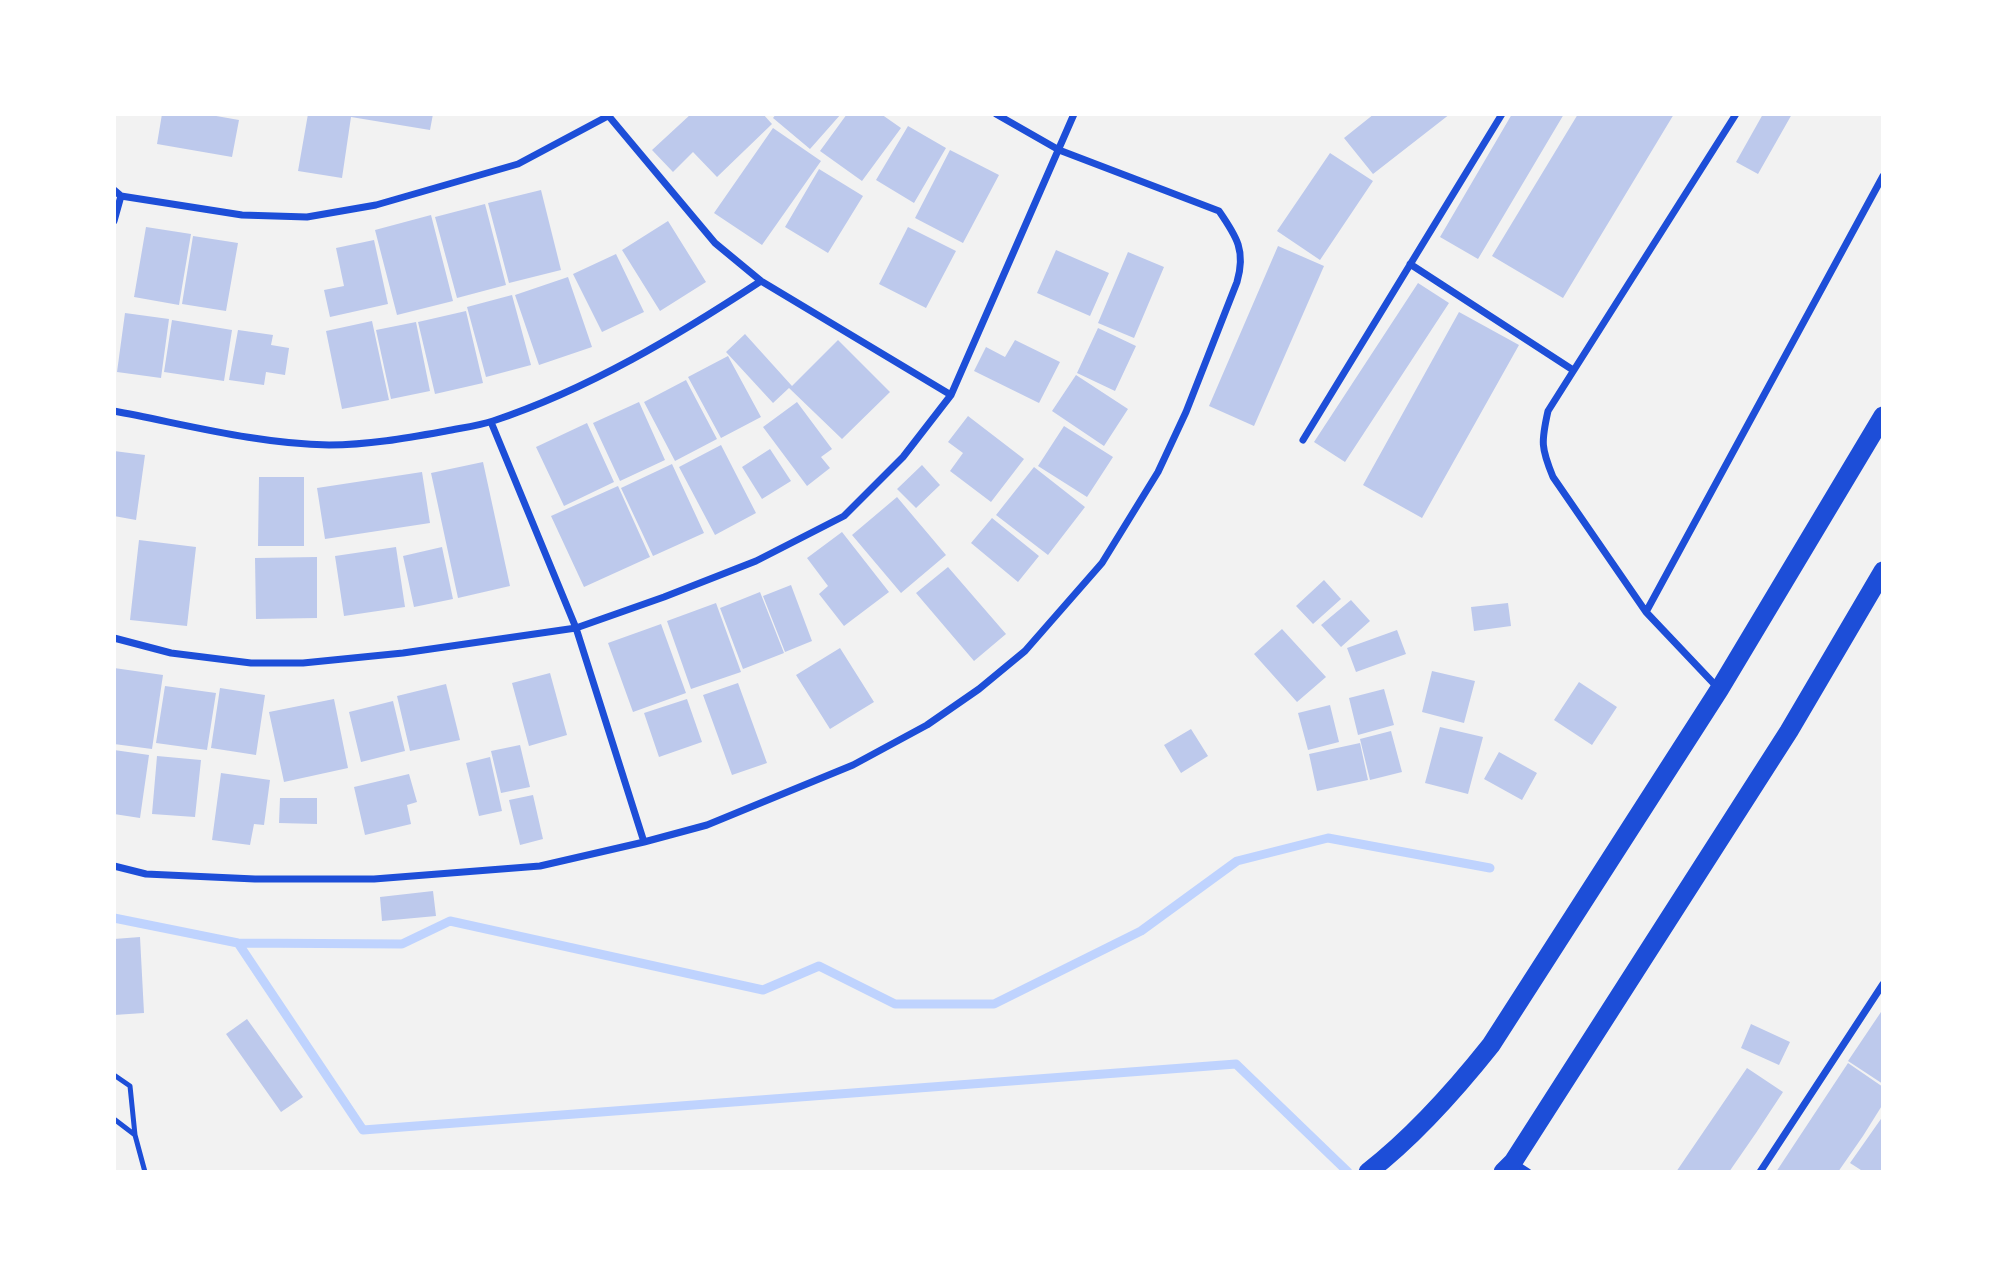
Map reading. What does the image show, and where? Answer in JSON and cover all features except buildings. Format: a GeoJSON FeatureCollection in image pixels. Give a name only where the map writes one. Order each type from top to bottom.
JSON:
{"type":"FeatureCollection","features":[{"type":"Feature","properties":{"kind":"highway"},"geometry":{"type":"LineString","coordinates":[[1368,1172],[1387,1158],[1464,1080],[1491,1045],[1719,690],[1883,416]]}},
{"type":"Feature","properties":{"kind":"highway"},"geometry":{"type":"LineString","coordinates":[[1515,1169],[1789,731],[1883,571]]}},
{"type":"Feature","properties":{"kind":"street"},"geometry":{"type":"LineString","coordinates":[[114,866],[160,875],[255,879],[374,879],[540,866],[644,842],[707,825],[853,765],[927,725],[979,689],[1026,651],[1102,562],[1158,472],[1186,412],[1242,263],[1232,230],[1219,211],[1059,149],[996,114]]}},
{"type":"Feature","properties":{"kind":"street"},"geometry":{"type":"LineString","coordinates":[[114,638],[171,653],[251,663],[303,663],[403,653],[576,628],[756,561],[844,516],[903,457],[951,395],[1074,114]]}},
{"type":"Feature","properties":{"kind":"street"},"geometry":{"type":"LineString","coordinates":[[1303,440],[1502,114]]}},
{"type":"Feature","properties":{"kind":"street"},"geometry":{"type":"LineString","coordinates":[[1719,690],[1646,612],[1553,477],[1544,456],[1542,440],[1548,411],[1736,114]]}},
{"type":"Feature","properties":{"kind":"street"},"geometry":{"type":"LineString","coordinates":[[114,220],[117,193],[242,215],[307,217],[376,205],[518,164],[607,115],[715,243],[761,281],[951,395]]}},
{"type":"Feature","properties":{"kind":"street"},"geometry":{"type":"LineString","coordinates":[[1646,612],[1883,176]]}},
{"type":"Feature","properties":{"kind":"street"},"geometry":{"type":"LineString","coordinates":[[1410,264],[1573,370]]}},
{"type":"Feature","properties":{"kind":"street"},"geometry":{"type":"LineString","coordinates":[[114,411],[235,434],[328,445],[384,442],[491,422],[578,386],[634,358],[685,331],[761,281]]}},
{"type":"Feature","properties":{"kind":"street"},"geometry":{"type":"LineString","coordinates":[[491,422],[576,628],[644,842]]}},
{"type":"Feature","properties":{"kind":"street"},"geometry":{"type":"LineString","coordinates":[[1760,1172],[1883,984]]}},
{"type":"Feature","properties":{"kind":"lane"},"geometry":{"type":"LineString","coordinates":[[114,1075],[130,1086],[135,1135],[145,1172]]}},
{"type":"Feature","properties":{"kind":"lane"},"geometry":{"type":"LineString","coordinates":[[114,1119],[135,1135]]}},
{"type":"Feature","properties":{"kind":"waterway"},"geometry":{"type":"LineString","coordinates":[[114,918],[238,943],[402,944],[450,921],[763,990],[819,966],[895,1004],[994,1004],[1141,931],[1237,861],[1328,838],[1490,868]]}},
{"type":"Feature","properties":{"kind":"waterway"},"geometry":{"type":"LineString","coordinates":[[238,943],[363,1130],[1236,1064],[1348,1172]]}}]}
